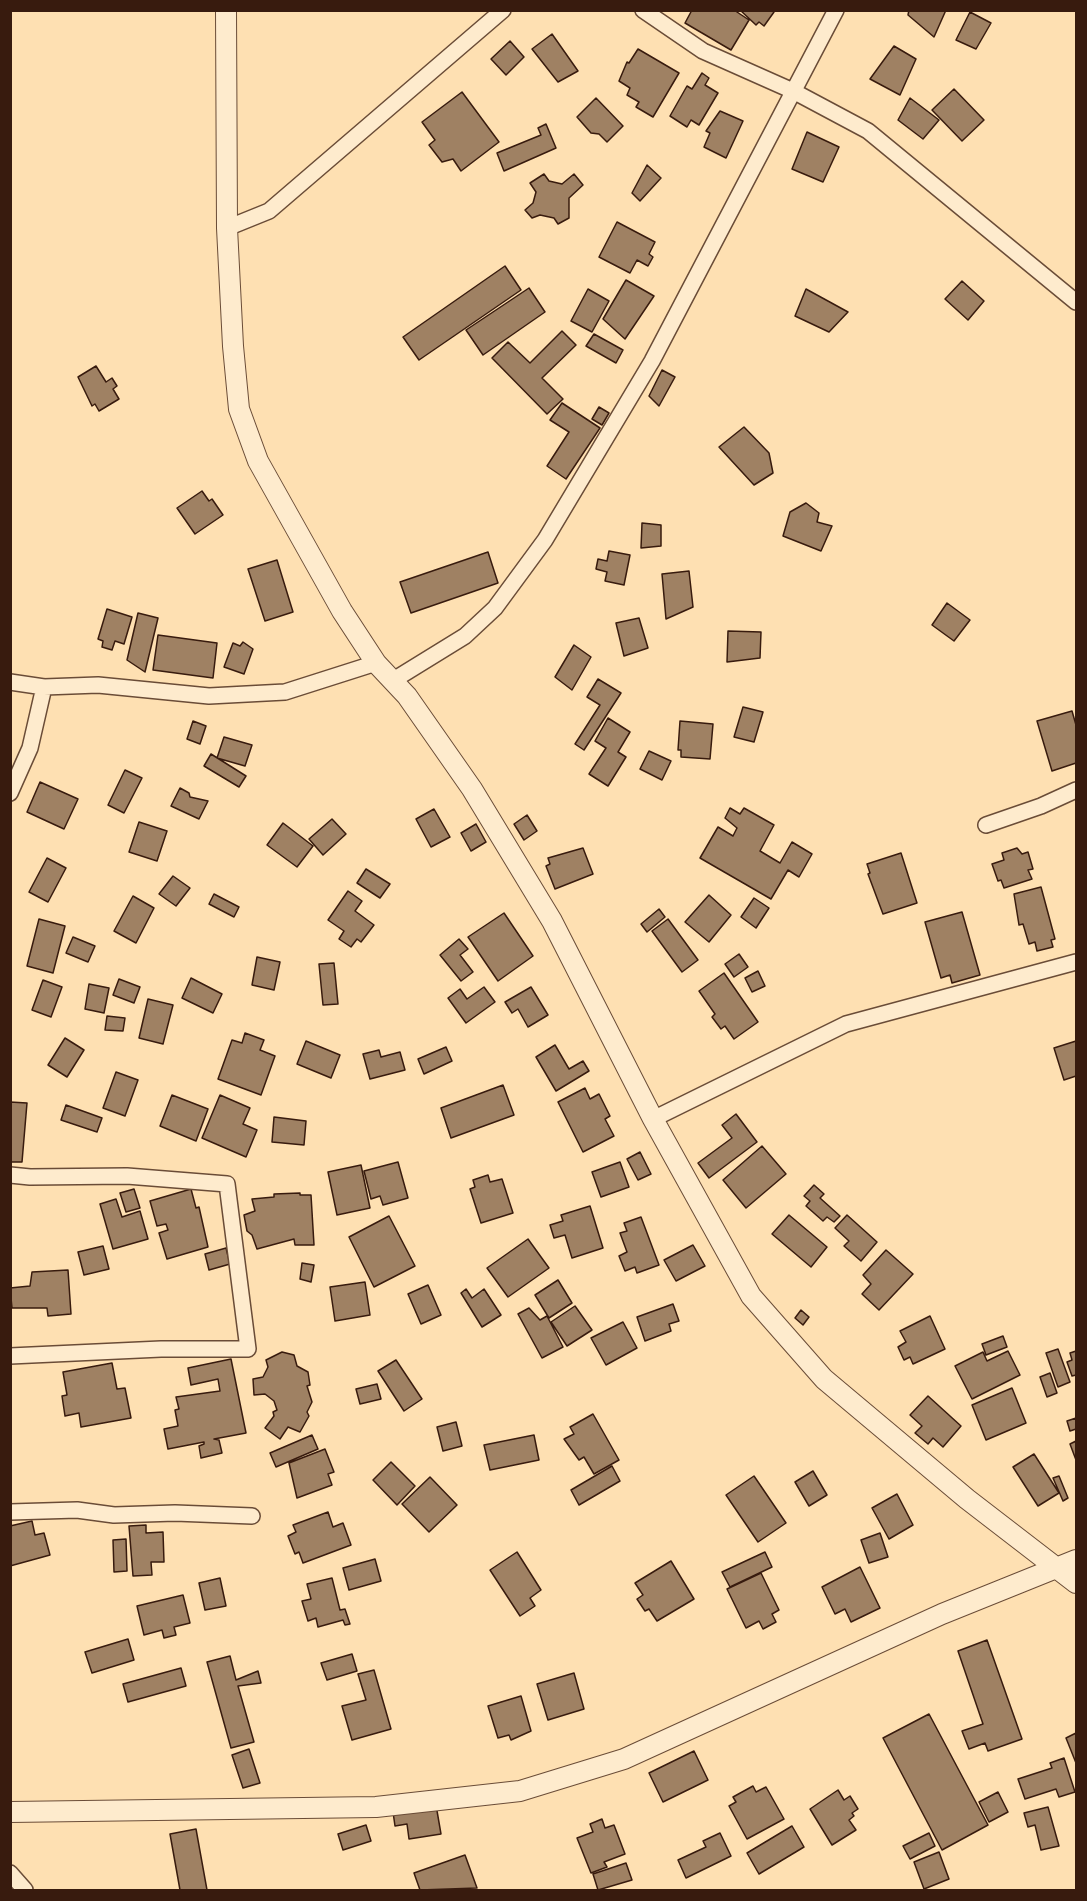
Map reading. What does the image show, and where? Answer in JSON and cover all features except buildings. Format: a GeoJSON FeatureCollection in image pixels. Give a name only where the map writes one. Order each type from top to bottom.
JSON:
{"type":"FeatureCollection","features":[{"type":"Feature","properties":{"kind":"street"},"geometry":{"type":"LineString","coordinates":[[226,10],[226,228],[239,409],[258,461],[342,611],[376,663],[406,696],[472,789],[552,921],[653,1119],[751,1296],[824,1379],[967,1499],[1077,1583]]}},
{"type":"Feature","properties":{"kind":"street"},"geometry":{"type":"LineString","coordinates":[[226,228],[268,211],[503,10]]}},
{"type":"Feature","properties":{"kind":"street"},"geometry":{"type":"LineString","coordinates":[[643,10],[703,51],[793,91],[868,131],[1077,302]]}},
{"type":"Feature","properties":{"kind":"street"},"geometry":{"type":"LineString","coordinates":[[392,681],[465,636],[495,608],[545,540],[652,361],[836,10]]}},
{"type":"Feature","properties":{"kind":"street"},"geometry":{"type":"LineString","coordinates":[[10,682],[44,687],[98,685],[209,696],[285,692],[376,663]]}},
{"type":"Feature","properties":{"kind":"street"},"geometry":{"type":"LineString","coordinates":[[10,793],[30,748],[44,687]]}},
{"type":"Feature","properties":{"kind":"street"},"geometry":{"type":"LineString","coordinates":[[986,825],[1041,806],[1077,790]]}},
{"type":"Feature","properties":{"kind":"street"},"geometry":{"type":"LineString","coordinates":[[653,1119],[846,1024],[1077,962]]}},
{"type":"Feature","properties":{"kind":"street"},"geometry":{"type":"LineString","coordinates":[[10,1175],[30,1178],[127,1176],[227,1184],[248,1349],[161,1349],[10,1356]]}},
{"type":"Feature","properties":{"kind":"street"},"geometry":{"type":"LineString","coordinates":[[10,1512],[77,1510],[114,1515],[175,1513],[252,1516]]}},
{"type":"Feature","properties":{"kind":"street"},"geometry":{"type":"LineString","coordinates":[[10,1812],[376,1808],[520,1791],[624,1759],[942,1614],[1077,1560]]}},
{"type":"Feature","properties":{"kind":"street"},"geometry":{"type":"LineString","coordinates":[[10,1873],[25,1890]]}}]}
